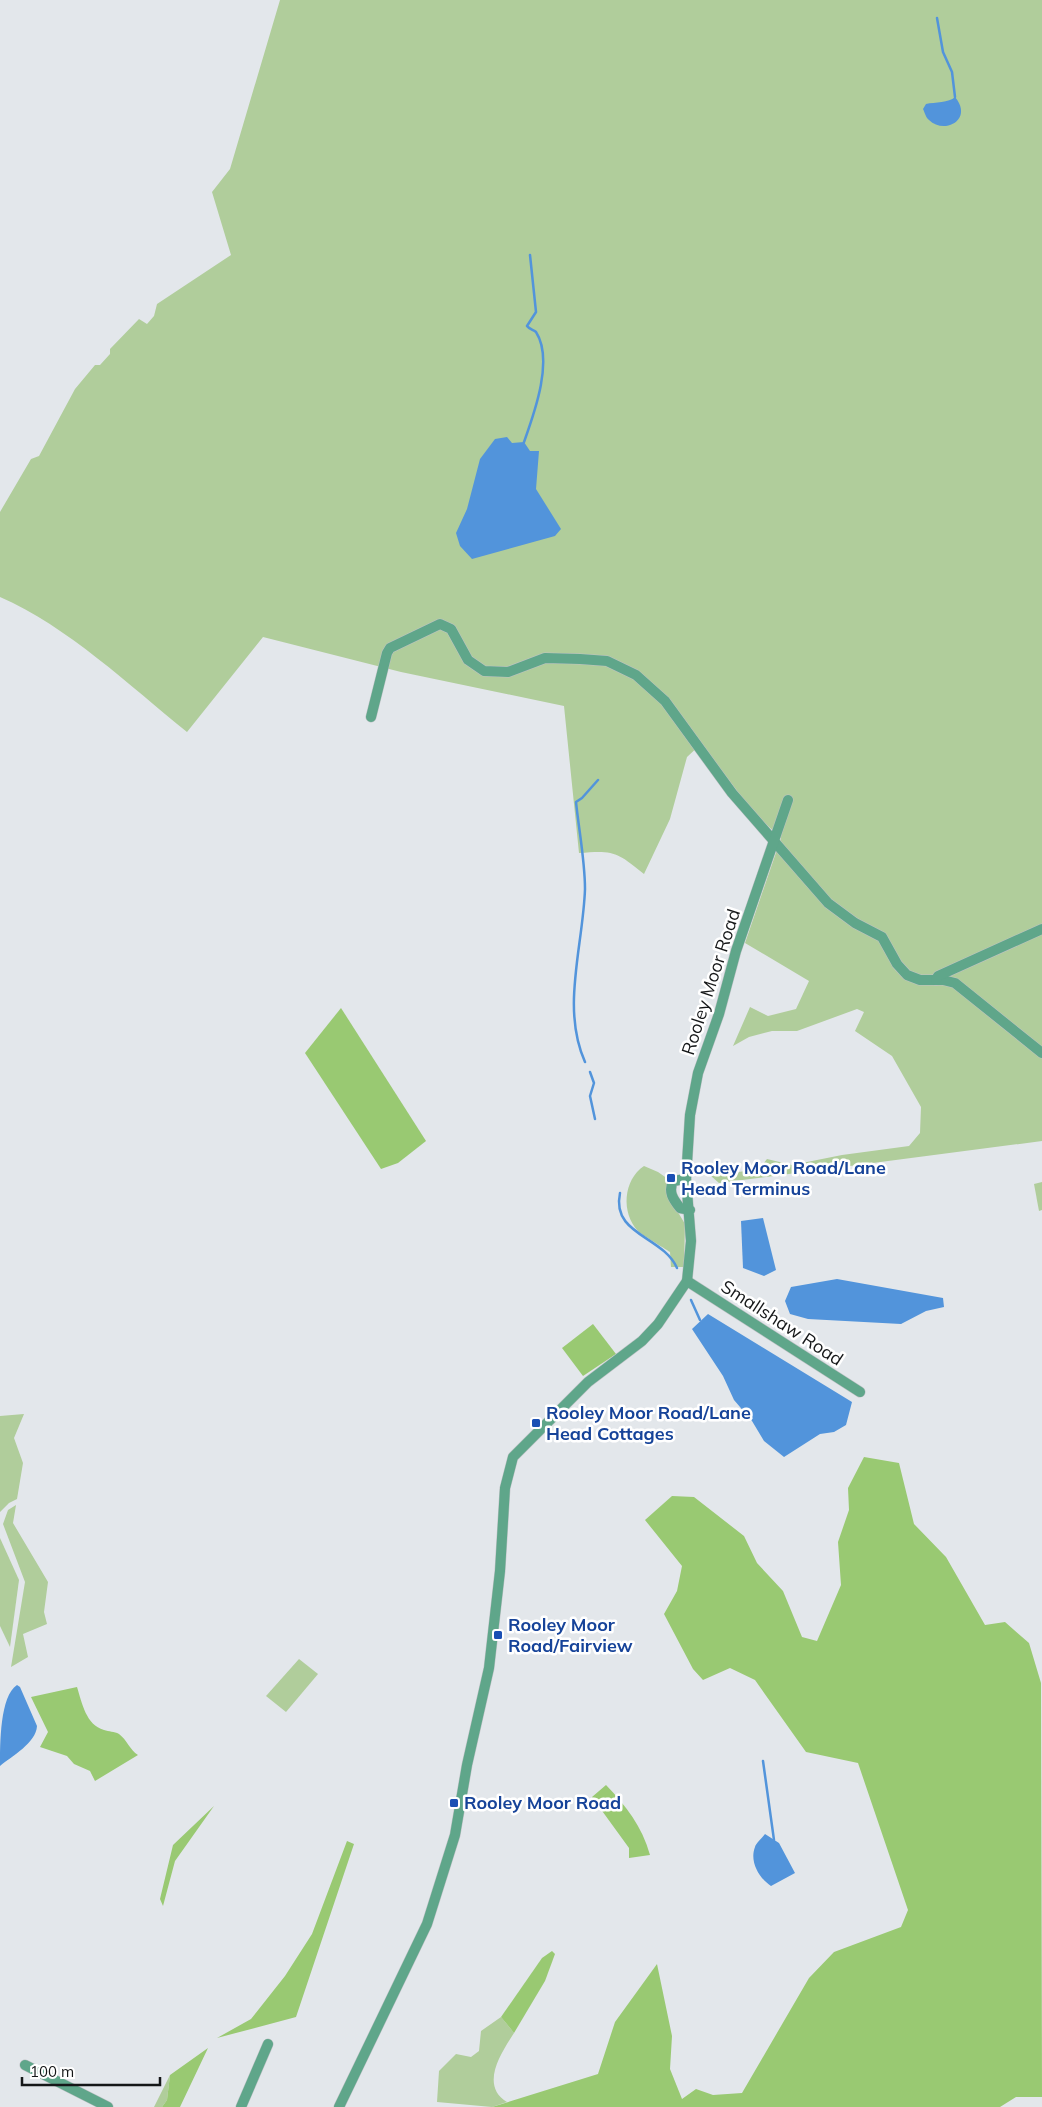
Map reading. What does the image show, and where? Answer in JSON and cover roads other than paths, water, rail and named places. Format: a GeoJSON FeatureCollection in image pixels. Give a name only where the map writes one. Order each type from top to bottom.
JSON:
{"type":"FeatureCollection","features":[{"type":"Feature","properties":{"kind":"street"},"geometry":{"type":"LineString","coordinates":[[371,717],[387,653],[390,648],[440,624],[450,629],[468,660],[484,671],[508,672],[545,658],[607,662],[636,675],[665,701],[732,793],[828,903],[855,923],[882,937],[897,964],[907,975],[920,980],[955,983],[965,989],[1042,1053]]}},
{"type":"Feature","properties":{"kind":"street","name":"Rooley Moor Road"},"geometry":{"type":"LineString","coordinates":[[338,2107],[427,1924],[455,1835],[467,1765],[489,1668],[500,1572],[505,1488],[513,1457],[588,1382],[642,1341],[658,1324],[686,1281],[691,1241],[686,1179],[690,1116],[698,1072],[719,1014],[736,951],[788,800]]}},
{"type":"Feature","properties":{"kind":"street"},"geometry":{"type":"LineString","coordinates":[[936,980],[938,976],[962,964],[1007,946],[1042,929]]}},
{"type":"Feature","properties":{"kind":"street"},"geometry":{"type":"LineString","coordinates":[[686,1179],[674,1180],[670,1192],[680,1208],[690,1210]]}},
{"type":"Feature","properties":{"kind":"street","name":"Smallshaw Road"},"geometry":{"type":"LineString","coordinates":[[686,1281],[860,1392]]}},
{"type":"Feature","properties":{"kind":"street"},"geometry":{"type":"LineString","coordinates":[[241,2107],[268,2044]]}},
{"type":"Feature","properties":{"kind":"street"},"geometry":{"type":"LineString","coordinates":[[25,2065],[108,2107]]}},
{"type":"Feature","properties":{"kind":"water"},"geometry":{"type":"Polygon","coordinates":[[[955,97],[960,105],[961,112],[955,123],[942,126],[935,124],[927,118],[923,109],[926,104],[946,101],[955,97]]]}},
{"type":"Feature","properties":{"kind":"water"},"geometry":{"type":"Polygon","coordinates":[[[507,437],[512,443],[524,442],[530,451],[539,451],[536,489],[561,529],[555,536],[472,559],[460,546],[456,533],[467,509],[480,459],[495,439],[507,437]]]}},
{"type":"Feature","properties":{"kind":"water"},"geometry":{"type":"Polygon","coordinates":[[[763,1218],[776,1270],[764,1276],[743,1268],[741,1221],[763,1218]]]}},
{"type":"Feature","properties":{"kind":"water"},"geometry":{"type":"Polygon","coordinates":[[[837,1279],[943,1298],[944,1307],[926,1311],[901,1324],[808,1319],[790,1314],[785,1301],[791,1287],[837,1279]]]}},
{"type":"Feature","properties":{"kind":"water"},"geometry":{"type":"Polygon","coordinates":[[[708,1314],[852,1402],[846,1425],[834,1432],[820,1434],[784,1457],[764,1441],[752,1421],[734,1400],[723,1376],[692,1329],[708,1314]]]}},
{"type":"Feature","properties":{"kind":"water"},"geometry":{"type":"Polygon","coordinates":[[[17,1685],[20,1687],[37,1726],[36,1732],[28,1743],[0,1766],[4,1709],[11,1691],[17,1685]]]}},
{"type":"Feature","properties":{"kind":"water"},"geometry":{"type":"Polygon","coordinates":[[[765,1834],[779,1843],[795,1873],[771,1886],[760,1875],[753,1858],[756,1845],[765,1834]]]}},
{"type":"Feature","properties":{"kind":"waterway"},"geometry":{"type":"LineString","coordinates":[[937,18],[943,52],[952,72],[955,97]]}},
{"type":"Feature","properties":{"kind":"waterway"},"geometry":{"type":"LineString","coordinates":[[524,442],[533,417],[543,372],[541,344],[536,332],[527,326],[536,312],[530,255]]}},
{"type":"Feature","properties":{"kind":"waterway"},"geometry":{"type":"LineString","coordinates":[[585,1062],[578,1041],[574,999],[585,889],[576,802],[598,780]]}},
{"type":"Feature","properties":{"kind":"waterway"},"geometry":{"type":"LineString","coordinates":[[590,1072],[594,1083],[590,1096],[595,1119]]}},
{"type":"Feature","properties":{"kind":"waterway"},"geometry":{"type":"LineString","coordinates":[[620,1193],[619,1207],[623,1218],[630,1227],[670,1257],[677,1268]]}},
{"type":"Feature","properties":{"kind":"waterway"},"geometry":{"type":"LineString","coordinates":[[691,1300],[700,1320]]}},
{"type":"Feature","properties":{"kind":"waterway"},"geometry":{"type":"LineString","coordinates":[[763,1761],[774,1840]]}},
{"type":"Feature","properties":{"kind":"place","name":"Rooley Moor Road/Lane Head Terminus"},"geometry":{"type":"Point","coordinates":[671,1178]}},
{"type":"Feature","properties":{"kind":"place","name":"Rooley Moor Road/Lane Head Cottages"},"geometry":{"type":"Point","coordinates":[536,1423]}},
{"type":"Feature","properties":{"kind":"place","name":"Rooley Moor Road/Fairview"},"geometry":{"type":"Point","coordinates":[498,1635]}},
{"type":"Feature","properties":{"kind":"place","name":"Rooley Moor Road"},"geometry":{"type":"Point","coordinates":[454,1803]}}]}
